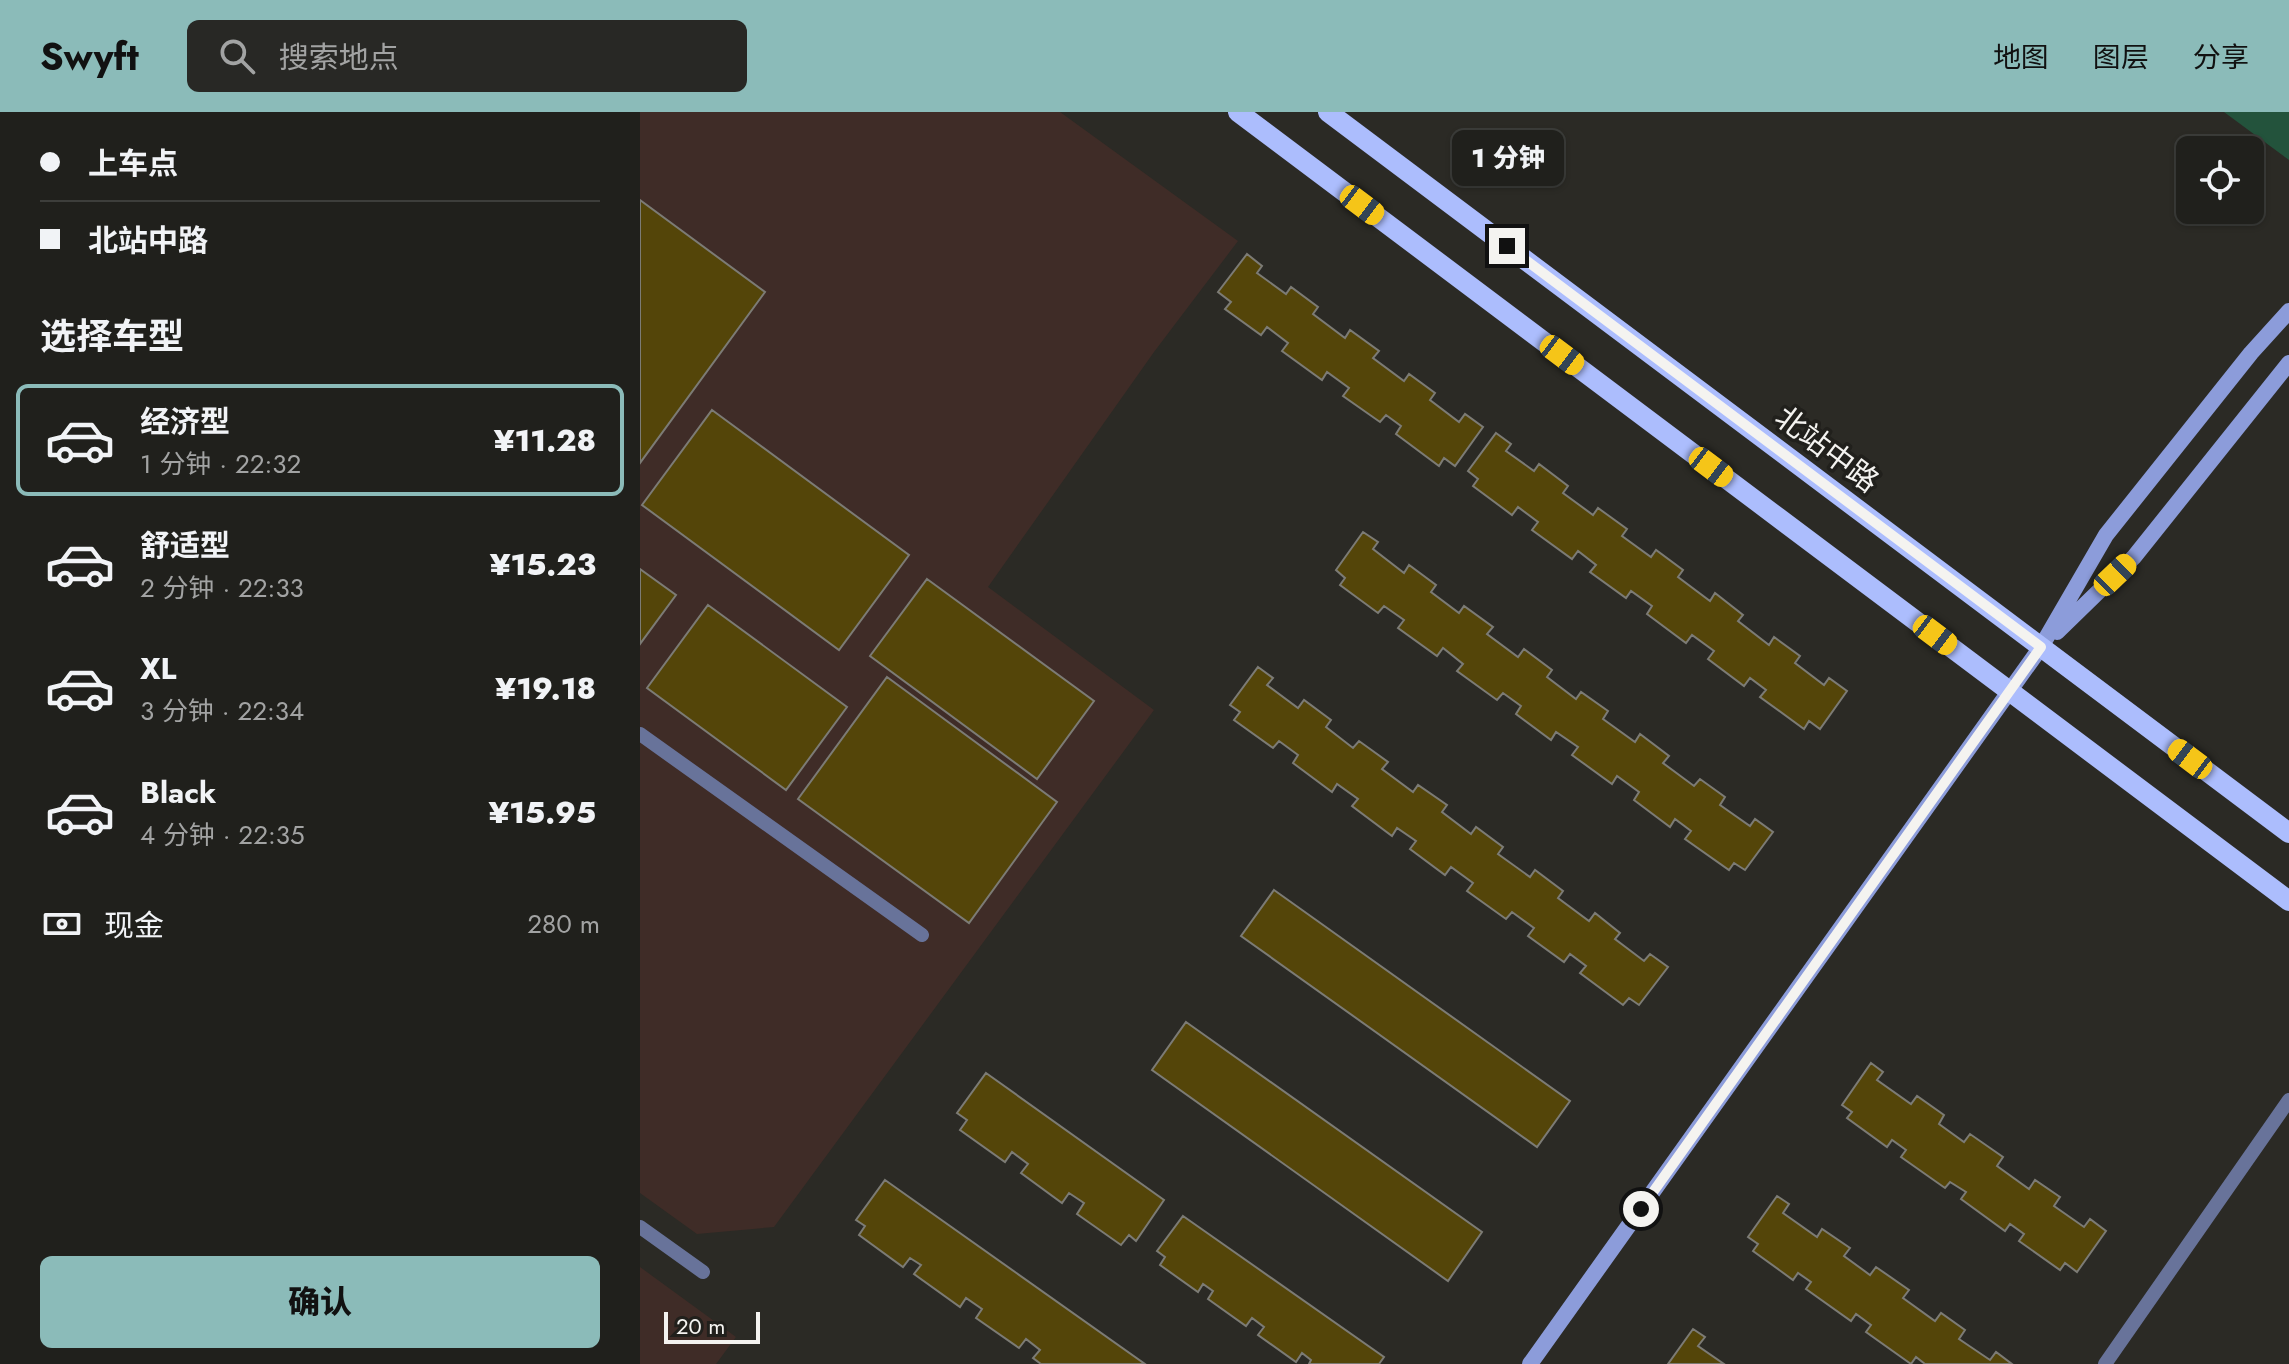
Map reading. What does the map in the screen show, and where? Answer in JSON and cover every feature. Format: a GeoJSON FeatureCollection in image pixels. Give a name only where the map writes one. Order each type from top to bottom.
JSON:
{"type":"FeatureCollection","features":[{"type":"Feature","properties":{"kind":"main road"},"geometry":{"type":"LineString","coordinates":[[1238,112],[2289,901]]}},
{"type":"Feature","properties":{"kind":"main road","name":"北站中路"},"geometry":{"type":"LineString","coordinates":[[1328,112],[2289,833]]}},
{"type":"Feature","properties":{"kind":"street"},"geometry":{"type":"LineString","coordinates":[[1530,1364],[2041,647],[2106,535],[2251,353],[2289,311]]}},
{"type":"Feature","properties":{"kind":"street"},"geometry":{"type":"LineString","coordinates":[[2041,647],[2134,557],[2289,363]]}},
{"type":"Feature","properties":{"kind":"lane"},"geometry":{"type":"LineString","coordinates":[[640,734],[922,935]]}},
{"type":"Feature","properties":{"kind":"lane"},"geometry":{"type":"LineString","coordinates":[[2105,1364],[2289,1100]]}},
{"type":"Feature","properties":{"kind":"lane"},"geometry":{"type":"LineString","coordinates":[[640,1227],[703,1272]]}},
{"type":"Feature","properties":{"kind":"shaded area"},"geometry":{"type":"Polygon","coordinates":[[[640,112],[1060,112],[1238,241],[1154,352],[988,587],[1154,710],[774,1227],[697,1234],[640,1193],[640,112]]]}},
{"type":"Feature","properties":{"kind":"shaded area"},"geometry":{"type":"Polygon","coordinates":[[[640,1267],[736,1337],[716,1364],[640,1364],[640,1267]]]}},
{"type":"Feature","properties":{"kind":"green space"},"geometry":{"type":"Polygon","coordinates":[[[2224,112],[2289,112],[2289,160],[2264,142],[2264,136],[2256,136],[2224,112]]]}},
{"type":"Feature","properties":{"kind":"building"},"geometry":{"type":"Polygon","coordinates":[[[640,200],[765,292],[640,463],[640,200]]]}},
{"type":"Feature","properties":{"kind":"building"},"geometry":{"type":"Polygon","coordinates":[[[1247,254],[1262,266],[1257,273],[1286,294],[1291,287],[1318,307],[1313,314],[1345,338],[1350,330],[1379,351],[1373,358],[1404,381],[1409,374],[1435,393],[1430,400],[1459,422],[1465,414],[1483,427],[1455,466],[1444,458],[1439,466],[1396,434],[1401,426],[1386,415],[1380,422],[1343,396],[1349,388],[1327,372],[1322,380],[1282,351],[1288,343],[1267,327],[1261,335],[1225,309],[1231,302],[1218,292],[1247,254]]]}},
{"type":"Feature","properties":{"kind":"building"},"geometry":{"type":"Polygon","coordinates":[[[712,410],[909,555],[839,650],[642,505],[712,410]]]}},
{"type":"Feature","properties":{"kind":"building"},"geometry":{"type":"Polygon","coordinates":[[[1496,433],[1511,444],[1506,451],[1534,471],[1539,464],[1568,486],[1563,493],[1593,515],[1598,508],[1627,529],[1622,536],[1651,557],[1656,550],[1683,570],[1678,577],[1710,601],[1715,593],[1743,615],[1738,621],[1769,645],[1774,637],[1800,656],[1795,663],[1824,685],[1829,678],[1847,691],[1820,729],[1809,721],[1804,729],[1760,697],[1766,690],[1750,678],[1744,686],[1708,659],[1714,651],[1692,635],[1686,643],[1647,614],[1652,606],[1631,591],[1626,598],[1590,572],[1596,565],[1578,551],[1572,559],[1532,530],[1538,522],[1518,507],[1512,515],[1473,486],[1478,479],[1468,471],[1496,433]]]}},
{"type":"Feature","properties":{"kind":"building"},"geometry":{"type":"Polygon","coordinates":[[[1363,532],[1378,542],[1373,549],[1404,573],[1409,565],[1436,585],[1431,592],[1459,613],[1464,606],[1493,627],[1487,634],[1518,657],[1524,649],[1552,670],[1547,677],[1576,699],[1581,692],[1608,711],[1603,719],[1635,742],[1640,734],[1669,756],[1663,763],[1694,786],[1700,779],[1725,797],[1720,805],[1750,826],[1755,819],[1773,832],[1745,870],[1734,863],[1729,870],[1685,839],[1691,831],[1675,819],[1670,827],[1634,800],[1639,792],[1617,776],[1612,784],[1572,755],[1578,747],[1556,732],[1551,740],[1516,714],[1521,706],[1503,693],[1497,700],[1457,671],[1463,664],[1443,648],[1437,656],[1398,628],[1404,620],[1384,606],[1378,613],[1340,585],[1345,578],[1336,570],[1363,532]]]}},
{"type":"Feature","properties":{"kind":"building"},"geometry":{"type":"Polygon","coordinates":[[[640,569],[676,595],[640,644],[640,569]]]}},
{"type":"Feature","properties":{"kind":"building"},"geometry":{"type":"Polygon","coordinates":[[[927,579],[1094,701],[1037,779],[870,656],[927,579]]]}},
{"type":"Feature","properties":{"kind":"building"},"geometry":{"type":"Polygon","coordinates":[[[708,605],[847,707],[786,790],[647,688],[708,605]]]}},
{"type":"Feature","properties":{"kind":"building"},"geometry":{"type":"Polygon","coordinates":[[[1258,667],[1273,678],[1267,685],[1298,708],[1304,700],[1331,720],[1326,727],[1353,748],[1359,741],[1388,762],[1382,769],[1413,792],[1418,785],[1447,805],[1442,812],[1471,834],[1476,827],[1503,847],[1498,854],[1530,877],[1535,870],[1563,891],[1558,898],[1589,921],[1595,913],[1620,933],[1615,939],[1644,961],[1650,954],[1668,967],[1639,1005],[1629,998],[1623,1005],[1580,973],[1586,966],[1570,954],[1564,962],[1528,936],[1534,928],[1512,912],[1506,919],[1467,891],[1473,883],[1451,867],[1445,875],[1410,849],[1416,841],[1397,828],[1392,836],[1352,806],[1358,799],[1337,784],[1332,792],[1293,763],[1298,755],[1279,741],[1273,748],[1234,720],[1240,712],[1230,705],[1258,667]]]}},
{"type":"Feature","properties":{"kind":"building"},"geometry":{"type":"Polygon","coordinates":[[[887,677],[1057,802],[969,923],[798,799],[887,677]]]}},
{"type":"Feature","properties":{"kind":"building"},"geometry":{"type":"Polygon","coordinates":[[[1274,890],[1570,1101],[1537,1147],[1241,936],[1274,890]]]}},
{"type":"Feature","properties":{"kind":"building"},"geometry":{"type":"Polygon","coordinates":[[[1186,1022],[1482,1232],[1448,1281],[1152,1070],[1186,1022]]]}},
{"type":"Feature","properties":{"kind":"building"},"geometry":{"type":"Polygon","coordinates":[[[1871,1063],[1883,1072],[1877,1080],[1911,1104],[1917,1096],[1944,1115],[1939,1124],[1964,1142],[1970,1134],[2003,1157],[1997,1166],[2029,1189],[2035,1180],[2060,1197],[2054,1206],[2084,1227],[2090,1219],[2106,1231],[2077,1272],[2065,1263],[2060,1270],[2019,1241],[2024,1234],[2010,1224],[2005,1231],[1961,1199],[1966,1192],[1950,1182],[1945,1188],[1901,1157],[1906,1150],[1892,1140],[1887,1147],[1847,1118],[1852,1112],[1842,1105],[1871,1063]]]}},
{"type":"Feature","properties":{"kind":"building"},"geometry":{"type":"Polygon","coordinates":[[[986,1073],[1164,1200],[1136,1241],[1129,1235],[1121,1245],[1077,1214],[1084,1203],[1069,1193],[1062,1203],[1021,1173],[1028,1164],[1012,1152],[1005,1162],[960,1130],[967,1120],[957,1113],[986,1073]]]}},
{"type":"Feature","properties":{"kind":"building"},"geometry":{"type":"Polygon","coordinates":[[[885,1180],[1145,1364],[1041,1364],[1033,1358],[1040,1350],[1026,1339],[1019,1348],[976,1318],[982,1309],[966,1298],[960,1307],[914,1274],[921,1265],[910,1258],[903,1267],[859,1235],[865,1226],[856,1220],[885,1180]]]}},
{"type":"Feature","properties":{"kind":"building"},"geometry":{"type":"Polygon","coordinates":[[[1777,1196],[1789,1204],[1783,1213],[1817,1237],[1822,1229],[1850,1248],[1844,1256],[1870,1275],[1876,1267],[1909,1290],[1903,1298],[1935,1321],[1941,1313],[1965,1330],[1959,1339],[1990,1360],[1996,1352],[2012,1364],[1925,1364],[1916,1357],[1911,1364],[1866,1332],[1871,1325],[1856,1314],[1851,1321],[1806,1289],[1811,1282],[1798,1273],[1793,1280],[1753,1251],[1758,1244],[1748,1237],[1777,1196]]]}},
{"type":"Feature","properties":{"kind":"building"},"geometry":{"type":"Polygon","coordinates":[[[1183,1216],[1384,1357],[1379,1364],[1309,1364],[1311,1360],[1302,1353],[1296,1362],[1258,1335],[1264,1327],[1252,1318],[1246,1326],[1208,1299],[1213,1291],[1203,1284],[1198,1292],[1160,1265],[1165,1257],[1157,1251],[1183,1216]]]}},
{"type":"Feature","properties":{"kind":"building"},"geometry":{"type":"Polygon","coordinates":[[[1693,1329],[1705,1337],[1698,1346],[1724,1364],[1668,1364],[1693,1329]]]}},
{"type":"Feature","properties":{"kind":"route"},"geometry":{"type":"LineString","coordinates":[[1507,246],[2041,647],[1641,1209]]}}]}
